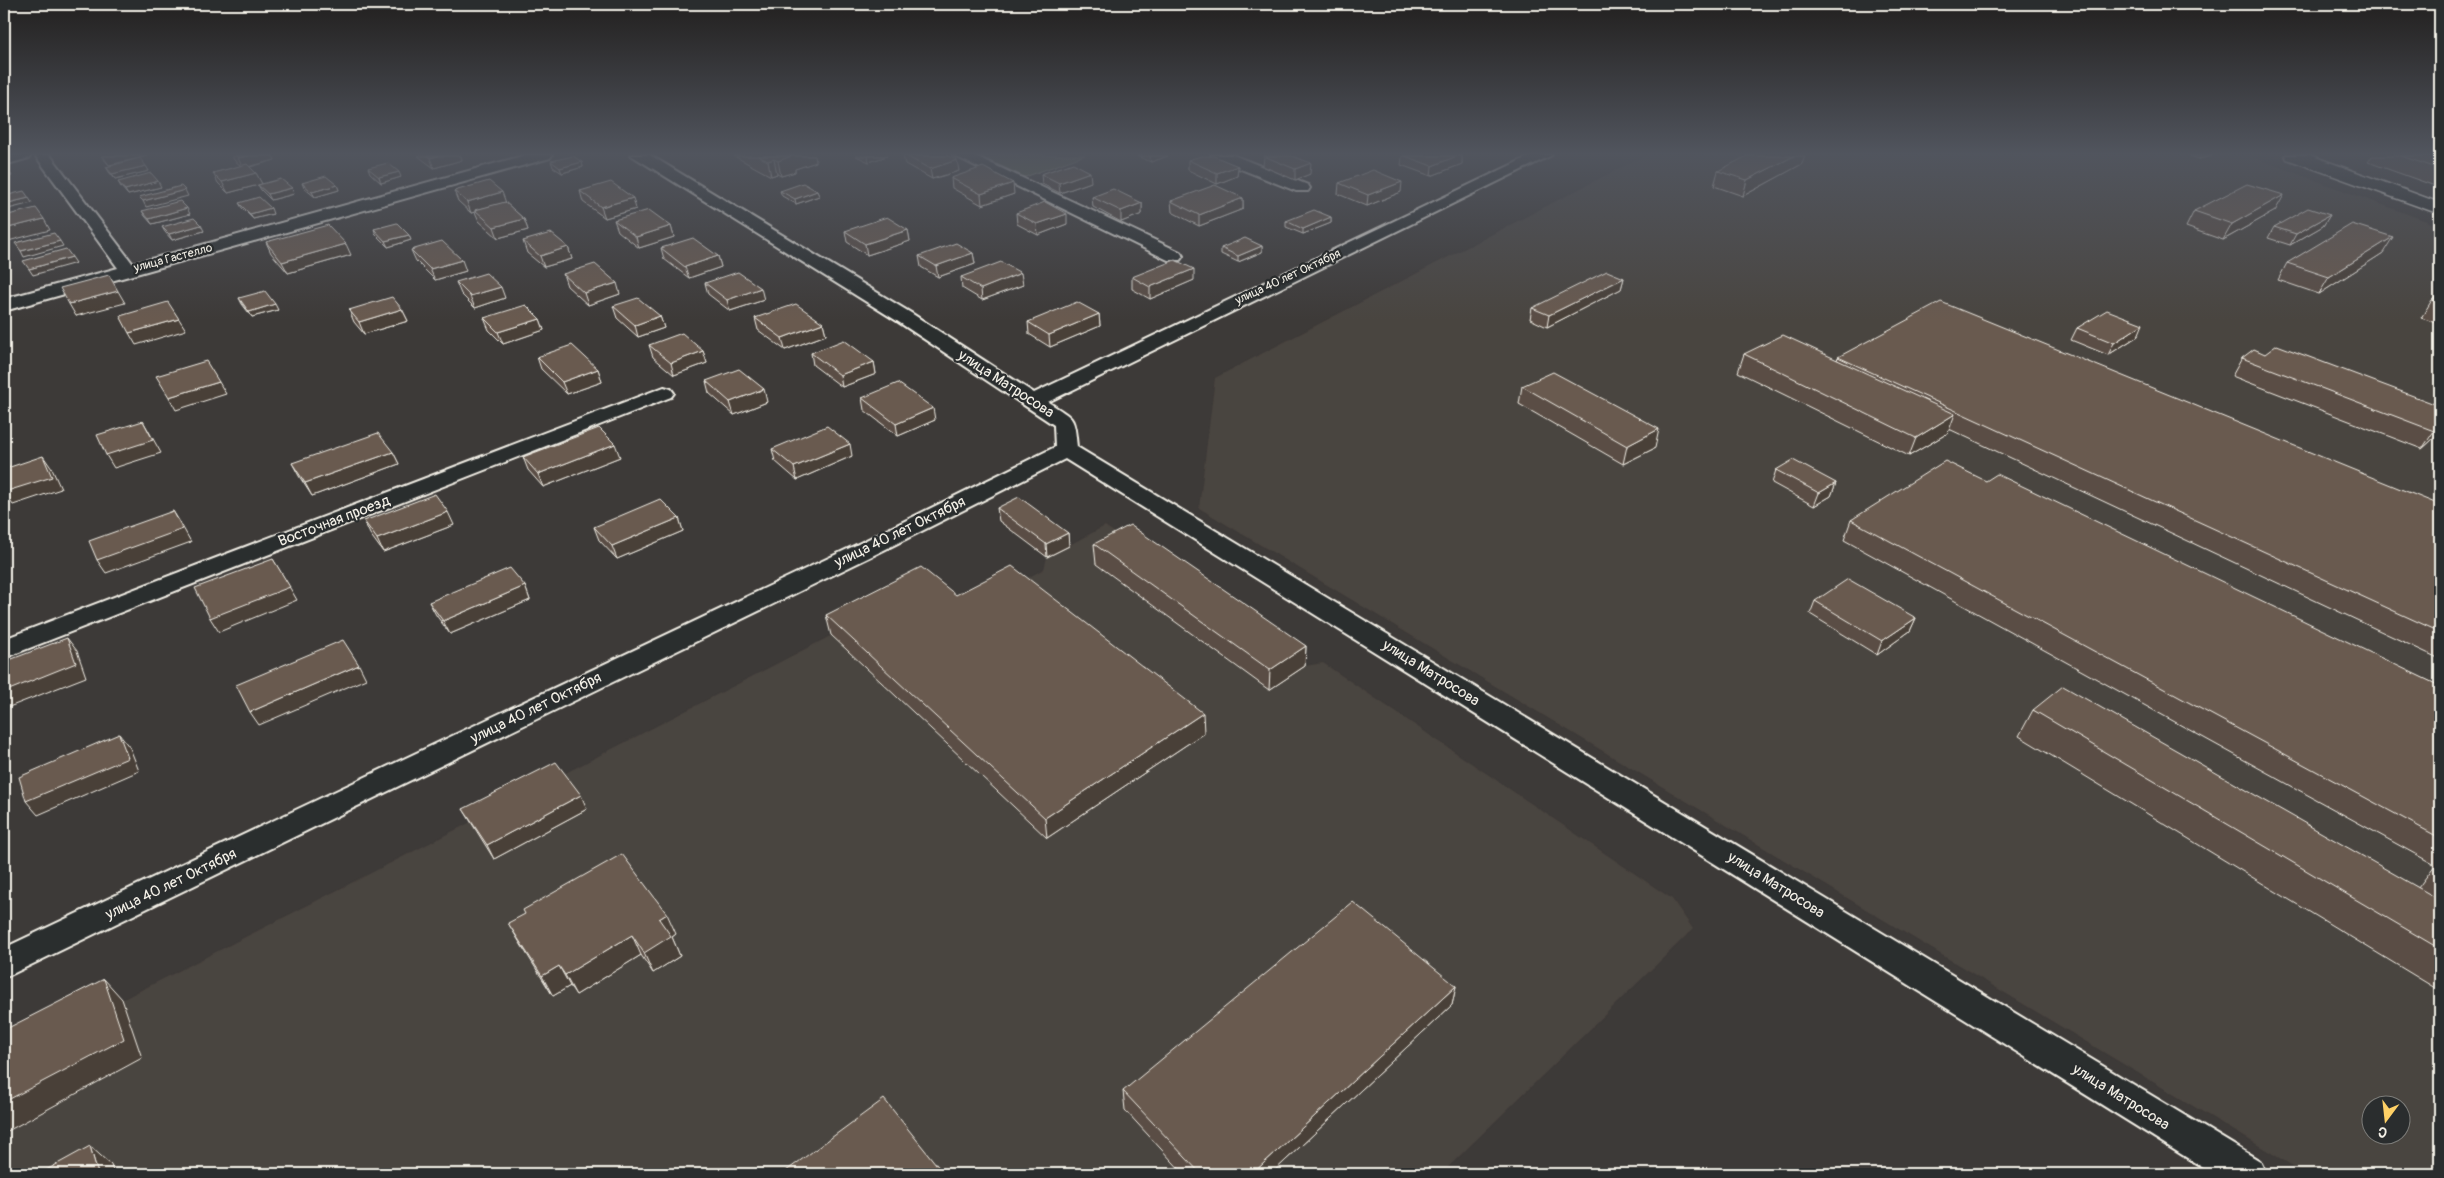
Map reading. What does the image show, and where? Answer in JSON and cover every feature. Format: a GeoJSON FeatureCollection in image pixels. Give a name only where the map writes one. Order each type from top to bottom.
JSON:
{"type":"FeatureCollection","features":[{"type":"Feature","properties":{"kind":"street"},"geometry":{"type":"LineString","coordinates":[[83,210],[129,270]]}},
{"type":"Feature","properties":{"kind":"street","name":"улица Гастелло"},"geometry":{"type":"LineString","coordinates":[[4,305],[348,210]]}},
{"type":"Feature","properties":{"kind":"street","name":"улица Матросова"},"geometry":{"type":"LineString","coordinates":[[727,210],[904,317],[1064,422],[1066,450],[2247,1174]]}},
{"type":"Feature","properties":{"kind":"street"},"geometry":{"type":"LineString","coordinates":[[1076,210],[1174,256]]}},
{"type":"Feature","properties":{"kind":"street","name":"улица 40 лет Октября"},"geometry":{"type":"LineString","coordinates":[[1032,402],[1180,328],[1429,210]]}},
{"type":"Feature","properties":{"kind":"street","name":"Восточная проезд"},"geometry":{"type":"LineString","coordinates":[[4,649],[664,393]]}},
{"type":"Feature","properties":{"kind":"street","name":"улица 40 лет Октября"},"geometry":{"type":"LineString","coordinates":[[4,964],[864,551],[1066,450]]}},
{"type":"Feature","properties":{"kind":"shaded area"},"geometry":{"type":"Polygon","coordinates":[[[1539,210],[2396,210],[2440,226],[2440,1174],[2306,1174],[1199,508],[1215,378],[1539,210]]]}},
{"type":"Feature","properties":{"kind":"shaded area"},"geometry":{"type":"Polygon","coordinates":[[[1105,526],[1305,666],[1323,663],[1672,899],[1693,929],[1441,1174],[4,1174],[4,1060],[471,822],[925,587],[959,615],[1044,569],[1047,557],[1105,526]]]}},
{"type":"Feature","properties":{"kind":"building"},"geometry":{"type":"Polygon","coordinates":[[[28,210],[37,210],[44,219],[4,229],[4,216],[28,210]]]}},
{"type":"Feature","properties":{"kind":"building"},"geometry":{"type":"Polygon","coordinates":[[[146,210],[180,210],[149,219],[142,211],[146,210]]]}},
{"type":"Feature","properties":{"kind":"building"},"geometry":{"type":"Polygon","coordinates":[[[246,210],[264,210],[250,214],[246,210]]]}},
{"type":"Feature","properties":{"kind":"building"},"geometry":{"type":"Polygon","coordinates":[[[475,210],[514,210],[524,219],[494,227],[475,210]]]}},
{"type":"Feature","properties":{"kind":"building"},"geometry":{"type":"Polygon","coordinates":[[[649,210],[671,226],[636,237],[614,220],[649,210]]]}},
{"type":"Feature","properties":{"kind":"building"},"geometry":{"type":"Polygon","coordinates":[[[1024,210],[1060,210],[1067,214],[1037,224],[1016,213],[1024,210]]]}},
{"type":"Feature","properties":{"kind":"building"},"geometry":{"type":"Polygon","coordinates":[[[1189,210],[1212,210],[1199,215],[1189,210]]]}},
{"type":"Feature","properties":{"kind":"building"},"geometry":{"type":"Polygon","coordinates":[[[1314,210],[1331,217],[1303,229],[1286,221],[1314,210]]]}},
{"type":"Feature","properties":{"kind":"building"},"geometry":{"type":"Polygon","coordinates":[[[2196,210],[2257,210],[2232,224],[2194,211],[2196,210]]]}},
{"type":"Feature","properties":{"kind":"building"},"geometry":{"type":"Polygon","coordinates":[[[2304,210],[2314,210],[2330,215],[2296,234],[2274,227],[2304,210]]]}},
{"type":"Feature","properties":{"kind":"building"},"geometry":{"type":"Polygon","coordinates":[[[887,217],[908,230],[865,244],[845,231],[887,217]]]}},
{"type":"Feature","properties":{"kind":"building"},"geometry":{"type":"Polygon","coordinates":[[[194,218],[201,225],[169,234],[162,227],[194,218]]]}},
{"type":"Feature","properties":{"kind":"building"},"geometry":{"type":"Polygon","coordinates":[[[397,223],[409,235],[385,241],[374,229],[397,223]]]}},
{"type":"Feature","properties":{"kind":"building"},"geometry":{"type":"Polygon","coordinates":[[[2352,224],[2393,237],[2329,277],[2287,263],[2352,224]]]}},
{"type":"Feature","properties":{"kind":"building"},"geometry":{"type":"Polygon","coordinates":[[[328,225],[346,244],[282,262],[266,242],[328,225]]]}},
{"type":"Feature","properties":{"kind":"building"},"geometry":{"type":"Polygon","coordinates":[[[54,233],[60,241],[21,251],[15,243],[54,233]]]}},
{"type":"Feature","properties":{"kind":"building"},"geometry":{"type":"Polygon","coordinates":[[[551,233],[568,247],[540,256],[523,241],[551,233]]]}},
{"type":"Feature","properties":{"kind":"building"},"geometry":{"type":"Polygon","coordinates":[[[693,238],[718,256],[685,267],[661,248],[693,238]]]}},
{"type":"Feature","properties":{"kind":"building"},"geometry":{"type":"Polygon","coordinates":[[[1245,238],[1262,246],[1238,256],[1221,248],[1245,238]]]}},
{"type":"Feature","properties":{"kind":"building"},"geometry":{"type":"Polygon","coordinates":[[[442,241],[462,260],[430,269],[411,250],[442,241]]]}},
{"type":"Feature","properties":{"kind":"building"},"geometry":{"type":"Polygon","coordinates":[[[956,243],[973,253],[936,266],[919,256],[956,243]]]}},
{"type":"Feature","properties":{"kind":"building"},"geometry":{"type":"Polygon","coordinates":[[[66,249],[72,257],[29,269],[23,261],[66,249]]]}},
{"type":"Feature","properties":{"kind":"building"},"geometry":{"type":"Polygon","coordinates":[[[1175,260],[1194,269],[1150,287],[1132,277],[1175,260]]]}},
{"type":"Feature","properties":{"kind":"building"},"geometry":{"type":"Polygon","coordinates":[[[1001,262],[1021,273],[981,289],[961,277],[1001,262]]]}},
{"type":"Feature","properties":{"kind":"building"},"geometry":{"type":"Polygon","coordinates":[[[595,264],[617,283],[584,293],[563,274],[595,264]]]}},
{"type":"Feature","properties":{"kind":"building"},"geometry":{"type":"Polygon","coordinates":[[[1607,271],[1624,278],[1549,315],[1532,308],[1607,271]]]}},
{"type":"Feature","properties":{"kind":"building"},"geometry":{"type":"Polygon","coordinates":[[[738,272],[761,288],[727,300],[705,283],[738,272]]]}},
{"type":"Feature","properties":{"kind":"building"},"geometry":{"type":"Polygon","coordinates":[[[486,273],[501,287],[470,296],[456,282],[486,273]]]}},
{"type":"Feature","properties":{"kind":"building"},"geometry":{"type":"Polygon","coordinates":[[[109,275],[118,291],[69,304],[60,288],[109,275]]]}},
{"type":"Feature","properties":{"kind":"building"},"geometry":{"type":"Polygon","coordinates":[[[265,291],[275,304],[249,312],[239,298],[265,291]]]}},
{"type":"Feature","properties":{"kind":"building"},"geometry":{"type":"Polygon","coordinates":[[[2440,294],[2440,303],[2432,300],[2440,294]]]}},
{"type":"Feature","properties":{"kind":"building"},"geometry":{"type":"Polygon","coordinates":[[[392,297],[402,309],[359,322],[349,310],[392,297]]]}},
{"type":"Feature","properties":{"kind":"building"},"geometry":{"type":"Polygon","coordinates":[[[638,298],[660,316],[635,325],[613,306],[638,298]]]}},
{"type":"Feature","properties":{"kind":"building"},"geometry":{"type":"Polygon","coordinates":[[[168,302],[179,319],[129,333],[120,316],[168,302]]]}},
{"type":"Feature","properties":{"kind":"building"},"geometry":{"type":"Polygon","coordinates":[[[1077,302],[1099,314],[1049,335],[1028,322],[1077,302]]]}},
{"type":"Feature","properties":{"kind":"building"},"geometry":{"type":"Polygon","coordinates":[[[1941,302],[2440,505],[2440,632],[1838,357],[1941,302]]]}},
{"type":"Feature","properties":{"kind":"building"},"geometry":{"type":"Polygon","coordinates":[[[796,304],[823,323],[782,338],[755,318],[796,304]]]}},
{"type":"Feature","properties":{"kind":"building"},"geometry":{"type":"Polygon","coordinates":[[[526,305],[540,319],[498,332],[484,318],[526,305]]]}},
{"type":"Feature","properties":{"kind":"building"},"geometry":{"type":"Polygon","coordinates":[[[2107,310],[2143,324],[2114,343],[2077,328],[2107,310]]]}},
{"type":"Feature","properties":{"kind":"building"},"geometry":{"type":"Polygon","coordinates":[[[682,333],[703,351],[671,363],[649,345],[682,333]]]}},
{"type":"Feature","properties":{"kind":"building"},"geometry":{"type":"Polygon","coordinates":[[[1783,335],[1955,414],[1916,438],[1744,354],[1783,335]]]}},
{"type":"Feature","properties":{"kind":"building"},"geometry":{"type":"Polygon","coordinates":[[[844,340],[874,362],[840,375],[811,353],[844,340]]]}},
{"type":"Feature","properties":{"kind":"building"},"geometry":{"type":"Polygon","coordinates":[[[572,345],[598,369],[562,382],[537,357],[572,345]]]}},
{"type":"Feature","properties":{"kind":"building"},"geometry":{"type":"Polygon","coordinates":[[[2277,345],[2440,406],[2440,409],[2434,414],[2440,416],[2440,426],[2434,431],[2242,358],[2254,349],[2265,354],[2277,345]]]}},
{"type":"Feature","properties":{"kind":"building"},"geometry":{"type":"Polygon","coordinates":[[[206,361],[219,382],[169,397],[156,376],[206,361]]]}},
{"type":"Feature","properties":{"kind":"building"},"geometry":{"type":"Polygon","coordinates":[[[739,369],[764,389],[730,402],[706,381],[739,369]]]}},
{"type":"Feature","properties":{"kind":"building"},"geometry":{"type":"Polygon","coordinates":[[[1553,372],[1659,429],[1627,446],[1522,386],[1553,372]]]}},
{"type":"Feature","properties":{"kind":"building"},"geometry":{"type":"Polygon","coordinates":[[[898,383],[933,408],[896,424],[862,398],[898,383]]]}},
{"type":"Feature","properties":{"kind":"building"},"geometry":{"type":"Polygon","coordinates":[[[143,421],[153,440],[106,455],[97,435],[143,421]]]}},
{"type":"Feature","properties":{"kind":"building"},"geometry":{"type":"Polygon","coordinates":[[[827,426],[850,444],[794,467],[772,449],[827,426]]]}},
{"type":"Feature","properties":{"kind":"building"},"geometry":{"type":"Polygon","coordinates":[[[599,428],[615,444],[538,474],[523,457],[599,428]]]}},
{"type":"Feature","properties":{"kind":"building"},"geometry":{"type":"Polygon","coordinates":[[[378,433],[393,452],[305,483],[292,463],[378,433]]]}},
{"type":"Feature","properties":{"kind":"building"},"geometry":{"type":"Polygon","coordinates":[[[43,456],[52,477],[4,492],[4,469],[43,456]]]}},
{"type":"Feature","properties":{"kind":"building"},"geometry":{"type":"Polygon","coordinates":[[[1793,460],[1836,483],[1819,493],[1776,470],[1793,460]]]}},
{"type":"Feature","properties":{"kind":"building"},"geometry":{"type":"Polygon","coordinates":[[[1945,461],[1986,481],[1997,474],[2440,686],[2440,838],[1851,520],[1945,461]]]}},
{"type":"Feature","properties":{"kind":"building"},"geometry":{"type":"Polygon","coordinates":[[[435,494],[448,512],[377,539],[364,521],[435,494]]]}},
{"type":"Feature","properties":{"kind":"building"},"geometry":{"type":"Polygon","coordinates":[[[1019,497],[1068,533],[1046,544],[997,508],[1019,497]]]}},
{"type":"Feature","properties":{"kind":"building"},"geometry":{"type":"Polygon","coordinates":[[[660,499],[679,518],[612,546],[594,527],[660,499]]]}},
{"type":"Feature","properties":{"kind":"building"},"geometry":{"type":"Polygon","coordinates":[[[173,511],[183,529],[97,560],[89,541],[173,511]]]}},
{"type":"Feature","properties":{"kind":"building"},"geometry":{"type":"Polygon","coordinates":[[[1130,525],[1306,646],[1270,670],[1094,544],[1130,525]]]}},
{"type":"Feature","properties":{"kind":"building"},"geometry":{"type":"Polygon","coordinates":[[[273,559],[290,587],[210,618],[195,588],[273,559]]]}},
{"type":"Feature","properties":{"kind":"building"},"geometry":{"type":"Polygon","coordinates":[[[1012,566],[1203,713],[1045,818],[826,615],[921,567],[956,595],[1012,566]]]}},
{"type":"Feature","properties":{"kind":"building"},"geometry":{"type":"Polygon","coordinates":[[[510,568],[525,586],[443,621],[429,602],[510,568]]]}},
{"type":"Feature","properties":{"kind":"building"},"geometry":{"type":"Polygon","coordinates":[[[1848,579],[1916,618],[1882,641],[1815,601],[1848,579]]]}},
{"type":"Feature","properties":{"kind":"building"},"geometry":{"type":"Polygon","coordinates":[[[67,638],[76,663],[4,692],[4,662],[67,638]]]}},
{"type":"Feature","properties":{"kind":"building"},"geometry":{"type":"Polygon","coordinates":[[[343,640],[359,665],[250,712],[236,685],[343,640]]]}},
{"type":"Feature","properties":{"kind":"building"},"geometry":{"type":"Polygon","coordinates":[[[2063,686],[2440,900],[2440,949],[2033,710],[2063,686]]]}},
{"type":"Feature","properties":{"kind":"building"},"geometry":{"type":"Polygon","coordinates":[[[119,734],[128,758],[26,801],[19,777],[119,734]]]}},
{"type":"Feature","properties":{"kind":"building"},"geometry":{"type":"Polygon","coordinates":[[[556,762],[581,795],[487,845],[463,809],[556,762]]]}},
{"type":"Feature","properties":{"kind":"building"},"geometry":{"type":"Polygon","coordinates":[[[622,854],[667,914],[659,919],[671,936],[644,953],[632,935],[565,975],[559,966],[542,976],[508,923],[525,914],[523,910],[622,854]]]}},
{"type":"Feature","properties":{"kind":"building"},"geometry":{"type":"Polygon","coordinates":[[[1353,902],[1456,986],[1252,1174],[1201,1174],[1123,1091],[1353,902]]]}},
{"type":"Feature","properties":{"kind":"building"},"geometry":{"type":"Polygon","coordinates":[[[104,979],[124,1039],[4,1102],[4,1030],[104,979]]]}},
{"type":"Feature","properties":{"kind":"building"},"geometry":{"type":"Polygon","coordinates":[[[884,1099],[944,1174],[782,1174],[884,1099]]]}},
{"type":"Feature","properties":{"kind":"building"},"geometry":{"type":"Polygon","coordinates":[[[90,1146],[98,1174],[39,1174],[90,1146]]]}}]}
